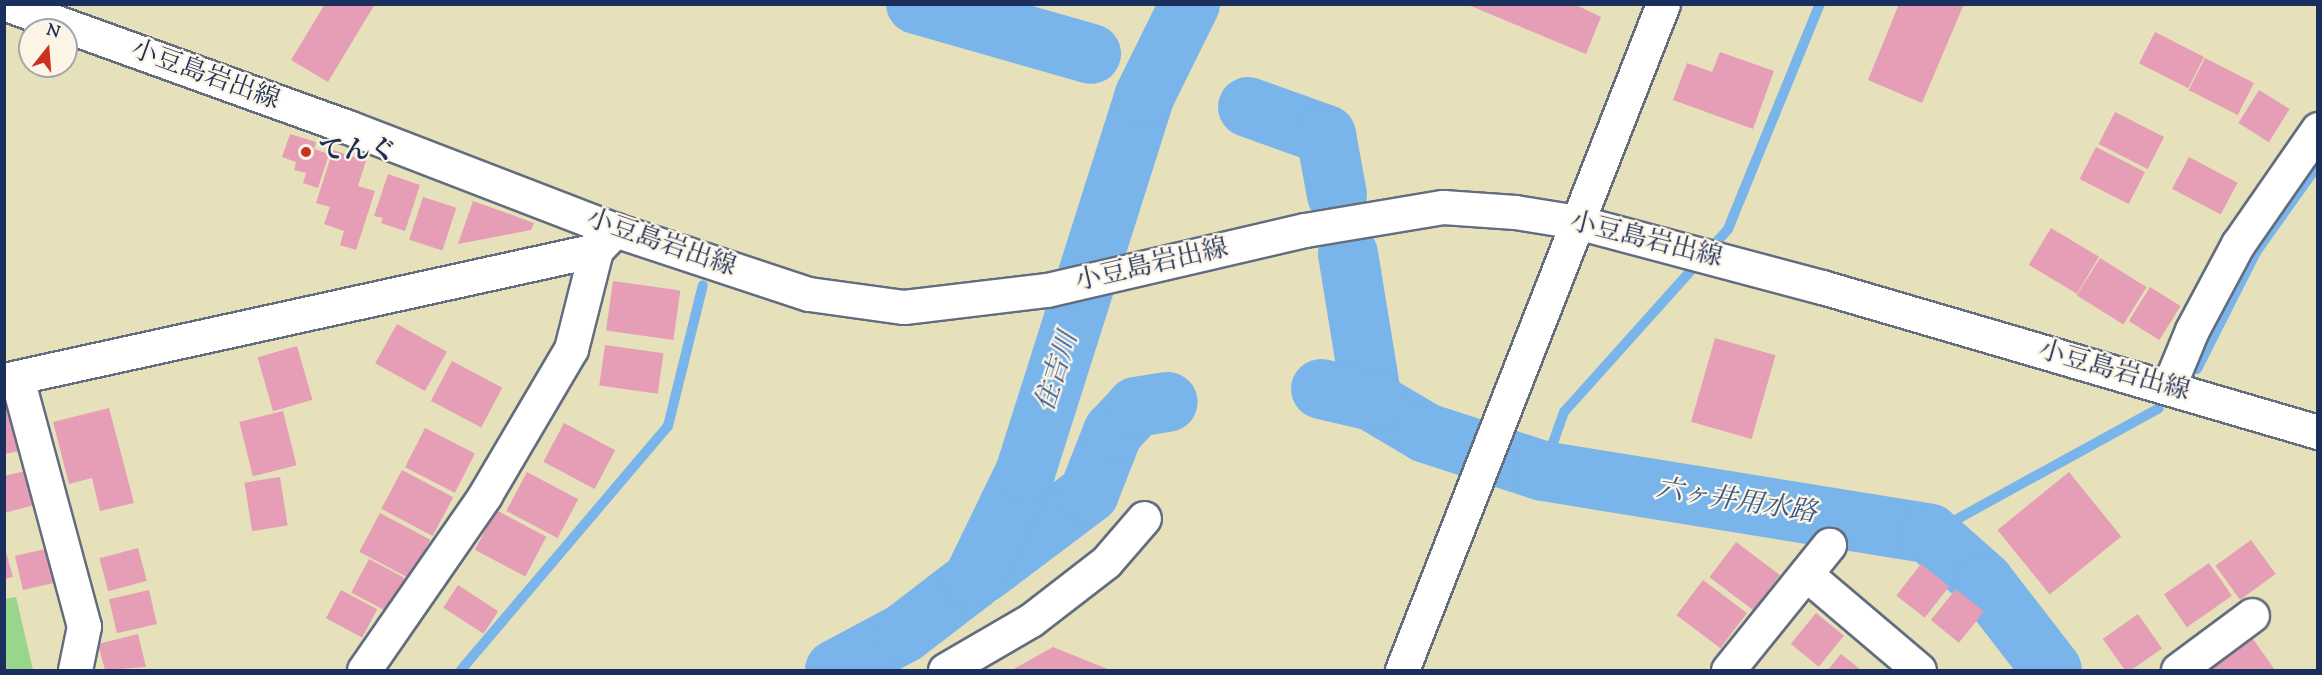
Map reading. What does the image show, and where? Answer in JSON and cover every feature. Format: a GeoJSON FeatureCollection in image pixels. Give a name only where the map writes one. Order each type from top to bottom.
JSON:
{"type":"FeatureCollection","features":[{"type":"Feature","properties":{"kind":"street","name":"小豆島岩出線"},"geometry":{"type":"LineString","coordinates":[[6,4],[348,127],[606,240],[809,294],[904,307],[1047,290],[1136,272],[1305,230],[1443,207],[1515,212],[1577,222],[1822,287],[2318,432]]}},
{"type":"Feature","properties":{"kind":"street"},"geometry":{"type":"LineString","coordinates":[[1402,670],[1663,4]]}},
{"type":"Feature","properties":{"kind":"street"},"geometry":{"type":"LineString","coordinates":[[2168,388],[2192,330],[2238,244],[2318,129]]}},
{"type":"Feature","properties":{"kind":"street"},"geometry":{"type":"LineString","coordinates":[[75,670],[84,626],[11,379],[606,240]]}},
{"type":"Feature","properties":{"kind":"street"},"geometry":{"type":"LineString","coordinates":[[364,670],[485,495],[571,349],[606,240]]}},
{"type":"Feature","properties":{"kind":"street"},"geometry":{"type":"LineString","coordinates":[[945,670],[1031,620],[1106,562],[1144,518]]}},
{"type":"Feature","properties":{"kind":"street"},"geometry":{"type":"LineString","coordinates":[[1728,670],[1829,545]]}},
{"type":"Feature","properties":{"kind":"street"},"geometry":{"type":"LineString","coordinates":[[1806,574],[1919,670]]}},
{"type":"Feature","properties":{"kind":"street"},"geometry":{"type":"LineString","coordinates":[[2178,670],[2252,615]]}},
{"type":"Feature","properties":{"kind":"green space"},"geometry":{"type":"Polygon","coordinates":[[[16,597],[33,670],[5,670],[5,599],[16,597]]]}},
{"type":"Feature","properties":{"kind":"building"},"geometry":{"type":"Polygon","coordinates":[[[325,4],[375,4],[328,82],[291,60],[325,4]]]}},
{"type":"Feature","properties":{"kind":"building"},"geometry":{"type":"Polygon","coordinates":[[[1466,4],[1574,4],[1601,17],[1586,54],[1466,4]]]}},
{"type":"Feature","properties":{"kind":"building"},"geometry":{"type":"Polygon","coordinates":[[[1899,4],[1964,4],[1922,103],[1868,80],[1899,4]]]}},
{"type":"Feature","properties":{"kind":"building"},"geometry":{"type":"Polygon","coordinates":[[[2155,32],[2204,57],[2188,88],[2139,63],[2155,32]]]}},
{"type":"Feature","properties":{"kind":"building"},"geometry":{"type":"Polygon","coordinates":[[[1720,52],[1774,71],[1753,129],[1673,100],[1687,63],[1712,72],[1720,52]]]}},
{"type":"Feature","properties":{"kind":"building"},"geometry":{"type":"Polygon","coordinates":[[[2205,58],[2254,83],[2238,115],[2189,90],[2205,58]]]}},
{"type":"Feature","properties":{"kind":"building"},"geometry":{"type":"Polygon","coordinates":[[[2259,90],[2290,109],[2269,142],[2238,123],[2259,90]]]}},
{"type":"Feature","properties":{"kind":"building"},"geometry":{"type":"Polygon","coordinates":[[[2115,112],[2164,137],[2148,169],[2099,144],[2115,112]]]}},
{"type":"Feature","properties":{"kind":"building"},"geometry":{"type":"Polygon","coordinates":[[[290,134],[316,142],[314,149],[329,154],[318,188],[303,183],[306,173],[294,170],[296,162],[282,157],[290,134]]]}},
{"type":"Feature","properties":{"kind":"building"},"geometry":{"type":"Polygon","coordinates":[[[2096,147],[2145,172],[2129,204],[2080,179],[2096,147]]]}},
{"type":"Feature","properties":{"kind":"building"},"geometry":{"type":"Polygon","coordinates":[[[333,150],[366,161],[358,186],[375,191],[356,250],[340,245],[344,231],[324,224],[330,207],[316,203],[333,150]]]}},
{"type":"Feature","properties":{"kind":"building"},"geometry":{"type":"Polygon","coordinates":[[[2189,157],[2238,183],[2221,215],[2172,189],[2189,157]]]}},
{"type":"Feature","properties":{"kind":"building"},"geometry":{"type":"Polygon","coordinates":[[[388,174],[420,185],[405,231],[381,223],[383,218],[374,216],[388,174]]]}},
{"type":"Feature","properties":{"kind":"building"},"geometry":{"type":"Polygon","coordinates":[[[423,197],[456,208],[442,251],[409,240],[423,197]]]}},
{"type":"Feature","properties":{"kind":"building"},"geometry":{"type":"Polygon","coordinates":[[[473,201],[534,223],[531,230],[458,244],[473,201]]]}},
{"type":"Feature","properties":{"kind":"building"},"geometry":{"type":"Polygon","coordinates":[[[2051,228],[2099,257],[2077,294],[2029,265],[2051,228]]]}},
{"type":"Feature","properties":{"kind":"building"},"geometry":{"type":"Polygon","coordinates":[[[2100,258],[2147,287],[2123,324],[2077,295],[2100,258]]]}},
{"type":"Feature","properties":{"kind":"building"},"geometry":{"type":"Polygon","coordinates":[[[613,281],[680,290],[673,340],[606,331],[613,281]]]}},
{"type":"Feature","properties":{"kind":"building"},"geometry":{"type":"Polygon","coordinates":[[[2150,287],[2181,306],[2159,340],[2129,321],[2150,287]]]}},
{"type":"Feature","properties":{"kind":"building"},"geometry":{"type":"Polygon","coordinates":[[[397,324],[447,352],[425,391],[375,363],[397,324]]]}},
{"type":"Feature","properties":{"kind":"building"},"geometry":{"type":"Polygon","coordinates":[[[1715,338],[1776,355],[1752,439],[1691,422],[1715,338]]]}},
{"type":"Feature","properties":{"kind":"building"},"geometry":{"type":"Polygon","coordinates":[[[605,345],[663,353],[658,394],[599,386],[605,345]]]}},
{"type":"Feature","properties":{"kind":"building"},"geometry":{"type":"Polygon","coordinates":[[[297,346],[312,400],[273,411],[258,357],[297,346]]]}},
{"type":"Feature","properties":{"kind":"building"},"geometry":{"type":"Polygon","coordinates":[[[452,361],[502,388],[481,427],[431,401],[452,361]]]}},
{"type":"Feature","properties":{"kind":"building"},"geometry":{"type":"Polygon","coordinates":[[[17,396],[30,449],[4,454],[4,398],[17,396]]]}},
{"type":"Feature","properties":{"kind":"building"},"geometry":{"type":"Polygon","coordinates":[[[109,408],[134,503],[100,511],[92,478],[69,484],[53,422],[109,408]]]}},
{"type":"Feature","properties":{"kind":"building"},"geometry":{"type":"Polygon","coordinates":[[[283,411],[297,465],[253,476],[239,422],[283,411]]]}},
{"type":"Feature","properties":{"kind":"building"},"geometry":{"type":"Polygon","coordinates":[[[564,423],[615,450],[595,489],[543,462],[564,423]]]}},
{"type":"Feature","properties":{"kind":"building"},"geometry":{"type":"Polygon","coordinates":[[[425,428],[475,453],[455,493],[405,467],[425,428]]]}},
{"type":"Feature","properties":{"kind":"building"},"geometry":{"type":"Polygon","coordinates":[[[34,469],[42,503],[4,513],[4,476],[34,469]]]}},
{"type":"Feature","properties":{"kind":"building"},"geometry":{"type":"Polygon","coordinates":[[[402,470],[453,497],[433,536],[381,509],[402,470]]]}},
{"type":"Feature","properties":{"kind":"building"},"geometry":{"type":"Polygon","coordinates":[[[527,472],[578,499],[558,538],[506,511],[527,472]]]}},
{"type":"Feature","properties":{"kind":"building"},"geometry":{"type":"Polygon","coordinates":[[[2069,472],[2121,537],[2050,594],[1998,530],[2069,472]]]}},
{"type":"Feature","properties":{"kind":"building"},"geometry":{"type":"Polygon","coordinates":[[[280,477],[288,525],[252,531],[244,483],[280,477]]]}},
{"type":"Feature","properties":{"kind":"building"},"geometry":{"type":"Polygon","coordinates":[[[496,510],[546,537],[525,576],[475,550],[496,510]]]}},
{"type":"Feature","properties":{"kind":"building"},"geometry":{"type":"Polygon","coordinates":[[[380,513],[430,540],[410,579],[359,552],[380,513]]]}},
{"type":"Feature","properties":{"kind":"building"},"geometry":{"type":"Polygon","coordinates":[[[2251,540],[2276,574],[2240,600],[2215,566],[2251,540]]]}},
{"type":"Feature","properties":{"kind":"building"},"geometry":{"type":"Polygon","coordinates":[[[1736,542],[1780,575],[1753,610],[1710,577],[1736,542]]]}},
{"type":"Feature","properties":{"kind":"building"},"geometry":{"type":"Polygon","coordinates":[[[4,545],[13,577],[4,579],[4,545]]]}},
{"type":"Feature","properties":{"kind":"building"},"geometry":{"type":"Polygon","coordinates":[[[54,547],[62,581],[23,590],[15,556],[54,547]]]}},
{"type":"Feature","properties":{"kind":"building"},"geometry":{"type":"Polygon","coordinates":[[[138,548],[147,581],[108,591],[99,558],[138,548]]]}},
{"type":"Feature","properties":{"kind":"building"},"geometry":{"type":"Polygon","coordinates":[[[369,559],[405,578],[387,612],[351,593],[369,559]]]}},
{"type":"Feature","properties":{"kind":"building"},"geometry":{"type":"Polygon","coordinates":[[[2209,563],[2232,596],[2187,627],[2164,595],[2209,563]]]}},
{"type":"Feature","properties":{"kind":"building"},"geometry":{"type":"Polygon","coordinates":[[[1921,564],[1949,586],[1925,618],[1896,596],[1921,564]]]}},
{"type":"Feature","properties":{"kind":"building"},"geometry":{"type":"Polygon","coordinates":[[[1703,580],[1747,613],[1720,648],[1677,615],[1703,580]]]}},
{"type":"Feature","properties":{"kind":"building"},"geometry":{"type":"Polygon","coordinates":[[[458,585],[498,611],[484,634],[443,608],[458,585]]]}},
{"type":"Feature","properties":{"kind":"building"},"geometry":{"type":"Polygon","coordinates":[[[1956,589],[1984,612],[1959,643],[1931,620],[1956,589]]]}},
{"type":"Feature","properties":{"kind":"building"},"geometry":{"type":"Polygon","coordinates":[[[149,590],[157,624],[117,633],[109,599],[149,590]]]}},
{"type":"Feature","properties":{"kind":"building"},"geometry":{"type":"Polygon","coordinates":[[[341,590],[377,609],[362,638],[326,618],[341,590]]]}},
{"type":"Feature","properties":{"kind":"building"},"geometry":{"type":"Polygon","coordinates":[[[1816,613],[1844,636],[1819,667],[1791,644],[1816,613]]]}},
{"type":"Feature","properties":{"kind":"building"},"geometry":{"type":"Polygon","coordinates":[[[2138,614],[2162,648],[2131,670],[2125,670],[2103,639],[2138,614]]]}},
{"type":"Feature","properties":{"kind":"building"},"geometry":{"type":"Polygon","coordinates":[[[138,634],[146,667],[105,670],[98,644],[138,634]]]}},
{"type":"Feature","properties":{"kind":"building"},"geometry":{"type":"Polygon","coordinates":[[[2253,639],[2275,670],[2207,670],[2253,639]]]}},
{"type":"Feature","properties":{"kind":"building"},"geometry":{"type":"Polygon","coordinates":[[[1053,647],[1110,670],[1012,670],[1053,647]]]}},
{"type":"Feature","properties":{"kind":"building"},"geometry":{"type":"Polygon","coordinates":[[[1841,654],[1861,670],[1828,670],[1841,654]]]}},
{"type":"Feature","properties":{"kind":"waterway","name":"六ヶ井用水路"},"geometry":{"type":"LineString","coordinates":[[916,4],[1091,54]]}},
{"type":"Feature","properties":{"kind":"waterway","name":"住吉川"},"geometry":{"type":"LineString","coordinates":[[835,670],[904,633],[973,580],[1025,473],[1144,97],[1190,4]]}},
{"type":"Feature","properties":{"kind":"waterway"},"geometry":{"type":"LineString","coordinates":[[1543,471],[1564,412],[1728,229],[1820,4]]}},
{"type":"Feature","properties":{"kind":"waterway","name":"六ヶ井用水路"},"geometry":{"type":"LineString","coordinates":[[1248,107],[1326,135],[1337,195]]}},
{"type":"Feature","properties":{"kind":"waterway"},"geometry":{"type":"LineString","coordinates":[[2197,369],[2256,252],[2318,165]]}},
{"type":"Feature","properties":{"kind":"waterway","name":"六ヶ井用水路"},"geometry":{"type":"LineString","coordinates":[[1348,254],[1372,401],[1426,433],[1543,471],[1930,534],[1984,582],[2052,670]]}},
{"type":"Feature","properties":{"kind":"waterway"},"geometry":{"type":"LineString","coordinates":[[461,670],[668,426],[703,285]]}},
{"type":"Feature","properties":{"kind":"waterway","name":"六ヶ井用水路"},"geometry":{"type":"LineString","coordinates":[[1321,389],[1372,401]]}},
{"type":"Feature","properties":{"kind":"waterway","name":"六ヶ井用水路"},"geometry":{"type":"LineString","coordinates":[[983,573],[1089,493],[1113,432],[1136,407],[1168,402]]}},
{"type":"Feature","properties":{"kind":"waterway"},"geometry":{"type":"LineString","coordinates":[[1930,534],[2159,408]]}},
{"type":"Feature","properties":{"kind":"place","name":"てんぐ"},"geometry":{"type":"Point","coordinates":[306,152]}}]}
